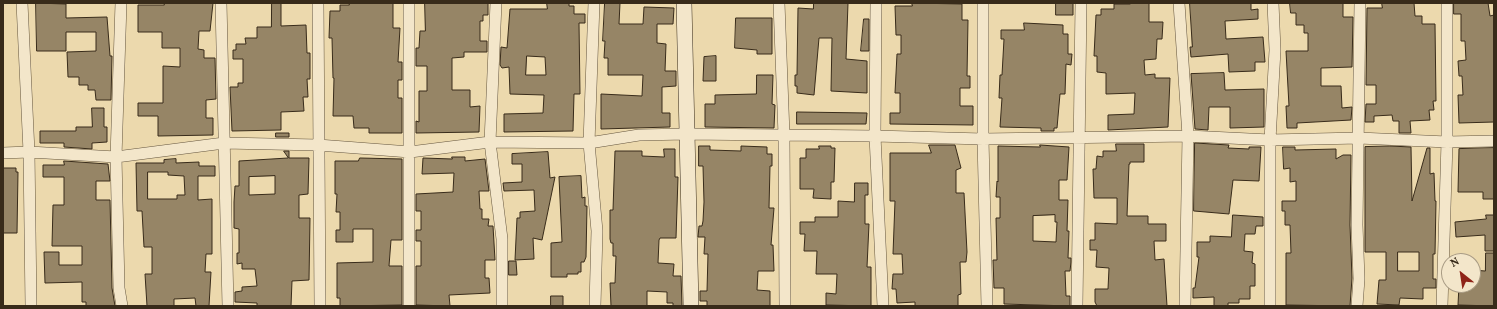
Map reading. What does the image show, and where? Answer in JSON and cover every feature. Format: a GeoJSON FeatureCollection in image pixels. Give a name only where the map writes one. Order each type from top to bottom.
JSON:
{"type":"FeatureCollection","features":[{"type":"Feature","properties":{"kind":"street"},"geometry":{"type":"LineString","coordinates":[[22,3],[29,152],[31,306]]}},
{"type":"Feature","properties":{"kind":"street"},"geometry":{"type":"LineString","coordinates":[[121,3],[116,157],[119,288],[122,306]]}},
{"type":"Feature","properties":{"kind":"street"},"geometry":{"type":"LineString","coordinates":[[221,3],[228,306]]}},
{"type":"Feature","properties":{"kind":"street"},"geometry":{"type":"LineString","coordinates":[[318,3],[320,306]]}},
{"type":"Feature","properties":{"kind":"street"},"geometry":{"type":"LineString","coordinates":[[409,3],[409,306]]}},
{"type":"Feature","properties":{"kind":"street"},"geometry":{"type":"LineString","coordinates":[[496,3],[490,142],[502,240],[502,306]]}},
{"type":"Feature","properties":{"kind":"street"},"geometry":{"type":"LineString","coordinates":[[594,3],[589,143],[597,231],[596,306]]}},
{"type":"Feature","properties":{"kind":"street"},"geometry":{"type":"LineString","coordinates":[[684,3],[691,306]]}},
{"type":"Feature","properties":{"kind":"street"},"geometry":{"type":"LineString","coordinates":[[779,3],[784,135],[786,306]]}},
{"type":"Feature","properties":{"kind":"street"},"geometry":{"type":"LineString","coordinates":[[876,3],[875,136],[883,306]]}},
{"type":"Feature","properties":{"kind":"street"},"geometry":{"type":"LineString","coordinates":[[983,3],[983,139],[987,306]]}},
{"type":"Feature","properties":{"kind":"street"},"geometry":{"type":"LineString","coordinates":[[1077,306],[1081,3]]}},
{"type":"Feature","properties":{"kind":"street"},"geometry":{"type":"LineString","coordinates":[[1179,3],[1188,136],[1185,306]]}},
{"type":"Feature","properties":{"kind":"street"},"geometry":{"type":"LineString","coordinates":[[1270,306],[1270,140],[1275,50],[1273,3]]}},
{"type":"Feature","properties":{"kind":"street"},"geometry":{"type":"LineString","coordinates":[[1357,306],[1359,279],[1357,225],[1360,3]]}},
{"type":"Feature","properties":{"kind":"street"},"geometry":{"type":"LineString","coordinates":[[1442,306],[1448,142],[1447,3]]}},
{"type":"Feature","properties":{"kind":"street"},"geometry":{"type":"LineString","coordinates":[[3,154],[29,152],[116,157],[224,144],[318,145],[410,152],[490,142],[589,143],[639,135],[686,134],[983,139],[1188,136],[1270,140],[1359,138],[1448,142],[1494,142]]}},
{"type":"Feature","properties":{"kind":"building"},"geometry":{"type":"Polygon","coordinates":[[[36,3],[66,4],[66,18],[107,17],[110,56],[112,56],[111,100],[96,100],[95,90],[88,90],[88,85],[79,85],[79,77],[68,77],[67,52],[96,51],[96,32],[66,32],[66,51],[37,51],[36,3]]]}},
{"type":"Feature","properties":{"kind":"building"},"geometry":{"type":"Polygon","coordinates":[[[164,3],[213,3],[210,31],[199,31],[198,49],[204,50],[204,58],[215,58],[216,99],[206,100],[206,118],[213,118],[213,135],[158,136],[158,116],[138,116],[138,103],[163,103],[163,66],[180,67],[180,48],[162,48],[162,32],[138,32],[138,5],[164,5],[164,3]]]}},
{"type":"Feature","properties":{"kind":"building"},"geometry":{"type":"Polygon","coordinates":[[[272,3],[281,3],[281,26],[306,25],[307,53],[310,53],[310,79],[307,79],[308,97],[303,97],[304,111],[281,112],[281,130],[232,131],[230,87],[238,87],[238,83],[243,83],[243,59],[233,59],[233,50],[236,50],[236,44],[246,44],[245,38],[257,38],[257,27],[271,27],[272,3]]]}},
{"type":"Feature","properties":{"kind":"building"},"geometry":{"type":"Polygon","coordinates":[[[349,3],[393,3],[393,28],[400,28],[398,62],[402,62],[402,80],[398,80],[398,98],[402,98],[402,133],[369,133],[369,128],[354,128],[353,116],[333,116],[334,78],[332,38],[329,38],[330,11],[340,11],[340,5],[349,5],[349,3]]]}},
{"type":"Feature","properties":{"kind":"building"},"geometry":{"type":"Polygon","coordinates":[[[425,3],[488,3],[488,15],[483,15],[483,21],[480,21],[480,41],[487,41],[487,52],[464,52],[464,57],[452,58],[452,90],[470,90],[470,107],[480,106],[479,132],[416,133],[416,121],[419,122],[419,91],[427,91],[427,66],[416,66],[416,48],[419,48],[420,31],[425,31],[425,3]]]}},
{"type":"Feature","properties":{"kind":"building"},"geometry":{"type":"Polygon","coordinates":[[[547,3],[569,3],[569,6],[574,6],[574,14],[585,14],[585,23],[579,23],[580,94],[574,94],[573,131],[504,132],[504,114],[543,113],[544,95],[510,94],[509,67],[502,68],[500,65],[501,47],[507,48],[510,9],[547,9],[547,3]],[[527,56],[526,75],[546,75],[545,57],[527,56]]]}},
{"type":"Feature","properties":{"kind":"building"},"geometry":{"type":"Polygon","coordinates":[[[605,3],[620,3],[619,24],[643,24],[644,7],[674,8],[673,24],[657,24],[657,43],[666,44],[665,71],[676,71],[676,86],[662,87],[662,113],[670,113],[670,127],[601,129],[601,94],[642,96],[643,75],[608,75],[608,58],[604,58],[605,41],[603,41],[605,3]]]}},
{"type":"Feature","properties":{"kind":"building"},"geometry":{"type":"Polygon","coordinates":[[[814,3],[848,3],[846,59],[867,61],[867,93],[831,91],[832,38],[819,38],[814,95],[797,93],[797,86],[795,86],[795,75],[797,75],[798,8],[813,9],[814,3]]]}},
{"type":"Feature","properties":{"kind":"building"},"geometry":{"type":"Polygon","coordinates":[[[912,3],[962,4],[962,20],[968,20],[967,76],[970,76],[970,88],[960,88],[960,106],[973,106],[973,125],[890,124],[890,113],[900,113],[900,93],[895,93],[897,54],[901,54],[901,35],[896,35],[895,6],[912,6],[912,3]]]}},
{"type":"Feature","properties":{"kind":"building"},"geometry":{"type":"Polygon","coordinates":[[[1056,3],[1073,3],[1073,15],[1056,15],[1056,3]]]}},
{"type":"Feature","properties":{"kind":"building"},"geometry":{"type":"Polygon","coordinates":[[[1149,3],[1149,22],[1163,22],[1162,39],[1157,39],[1156,59],[1144,60],[1145,75],[1155,74],[1155,78],[1170,78],[1168,127],[1108,130],[1108,115],[1134,114],[1135,93],[1106,94],[1106,73],[1097,72],[1097,56],[1094,56],[1096,15],[1101,15],[1101,9],[1114,9],[1114,4],[1149,3]]]}},
{"type":"Feature","properties":{"kind":"building"},"geometry":{"type":"Polygon","coordinates":[[[1190,3],[1251,3],[1251,10],[1258,9],[1258,19],[1225,21],[1226,39],[1263,37],[1265,62],[1255,62],[1255,71],[1229,72],[1228,54],[1191,57],[1190,3]]]}},
{"type":"Feature","properties":{"kind":"building"},"geometry":{"type":"Polygon","coordinates":[[[1290,3],[1343,3],[1343,17],[1353,17],[1352,67],[1321,68],[1321,86],[1341,86],[1342,108],[1352,107],[1351,120],[1297,123],[1297,128],[1287,128],[1286,106],[1289,106],[1286,51],[1308,51],[1308,33],[1304,33],[1304,25],[1296,25],[1296,13],[1291,13],[1290,3]]]}},
{"type":"Feature","properties":{"kind":"building"},"geometry":{"type":"Polygon","coordinates":[[[1382,3],[1414,3],[1415,16],[1422,16],[1422,24],[1435,24],[1436,101],[1433,101],[1434,110],[1429,110],[1430,120],[1410,121],[1411,133],[1399,133],[1399,121],[1393,121],[1392,115],[1374,116],[1374,122],[1365,122],[1366,104],[1376,104],[1376,85],[1366,85],[1367,8],[1382,8],[1382,3]]]}},
{"type":"Feature","properties":{"kind":"building"},"geometry":{"type":"Polygon","coordinates":[[[1454,3],[1488,3],[1490,16],[1494,15],[1494,122],[1459,123],[1458,95],[1463,95],[1462,76],[1459,76],[1458,61],[1466,60],[1465,41],[1461,41],[1461,14],[1454,14],[1454,3]]]}},
{"type":"Feature","properties":{"kind":"building"},"geometry":{"type":"Polygon","coordinates":[[[736,18],[772,18],[772,54],[757,54],[757,50],[735,48],[736,18]]]}},
{"type":"Feature","properties":{"kind":"building"},"geometry":{"type":"Polygon","coordinates":[[[864,19],[869,19],[869,51],[861,51],[864,19]]]}},
{"type":"Feature","properties":{"kind":"building"},"geometry":{"type":"Polygon","coordinates":[[[1024,23],[1063,25],[1063,34],[1068,34],[1068,54],[1072,54],[1071,65],[1066,64],[1065,94],[1060,94],[1057,128],[1054,128],[1054,131],[1041,131],[1041,128],[1000,127],[1002,98],[999,98],[1000,75],[1002,75],[1004,39],[1001,39],[1001,30],[1024,30],[1024,23]]]}},
{"type":"Feature","properties":{"kind":"building"},"geometry":{"type":"Polygon","coordinates":[[[716,56],[716,81],[703,81],[704,57],[716,56]]]}},
{"type":"Feature","properties":{"kind":"building"},"geometry":{"type":"Polygon","coordinates":[[[1224,73],[1225,90],[1264,89],[1264,127],[1230,128],[1230,107],[1209,107],[1208,130],[1195,129],[1191,74],[1224,73]]]}},
{"type":"Feature","properties":{"kind":"building"},"geometry":{"type":"Polygon","coordinates":[[[757,75],[773,75],[772,104],[775,105],[774,128],[705,127],[705,104],[715,104],[715,95],[756,94],[757,75]]]}},
{"type":"Feature","properties":{"kind":"building"},"geometry":{"type":"Polygon","coordinates":[[[92,108],[104,108],[104,127],[107,127],[107,142],[92,143],[92,149],[64,147],[64,143],[40,143],[40,131],[76,131],[76,127],[92,127],[92,108]]]}},
{"type":"Feature","properties":{"kind":"building"},"geometry":{"type":"Polygon","coordinates":[[[797,112],[867,113],[866,124],[797,124],[797,112]]]}},
{"type":"Feature","properties":{"kind":"building"},"geometry":{"type":"Polygon","coordinates":[[[276,133],[289,133],[289,137],[276,137],[276,133]]]}},
{"type":"Feature","properties":{"kind":"building"},"geometry":{"type":"Polygon","coordinates":[[[1195,143],[1229,145],[1228,148],[1249,149],[1249,147],[1261,147],[1259,181],[1233,180],[1229,214],[1194,211],[1195,143]]]}},
{"type":"Feature","properties":{"kind":"building"},"geometry":{"type":"Polygon","coordinates":[[[1116,144],[1144,144],[1144,162],[1130,162],[1129,164],[1127,216],[1148,216],[1148,224],[1166,224],[1166,241],[1154,241],[1155,260],[1164,259],[1167,306],[1097,306],[1095,302],[1095,289],[1108,289],[1109,268],[1096,267],[1097,250],[1090,250],[1090,240],[1095,240],[1095,223],[1117,224],[1117,198],[1094,198],[1093,169],[1096,169],[1097,156],[1103,157],[1103,151],[1116,151],[1116,144]]]}},
{"type":"Feature","properties":{"kind":"building"},"geometry":{"type":"Polygon","coordinates":[[[929,145],[955,145],[961,168],[956,170],[956,193],[964,193],[967,252],[966,262],[960,262],[961,294],[958,295],[958,306],[915,306],[915,302],[897,303],[896,289],[892,289],[893,274],[903,274],[902,254],[893,254],[895,201],[890,201],[890,153],[931,153],[929,145]]]}},
{"type":"Feature","properties":{"kind":"building"},"geometry":{"type":"Polygon","coordinates":[[[1040,145],[1069,147],[1067,180],[1059,180],[1059,200],[1068,200],[1068,258],[1071,258],[1071,262],[1070,271],[1065,271],[1066,296],[1070,296],[1070,306],[1004,304],[1004,288],[994,288],[993,260],[997,260],[996,218],[1000,218],[1000,197],[996,197],[997,181],[998,182],[998,146],[1040,147],[1040,145]],[[1055,215],[1033,216],[1033,241],[1056,242],[1057,222],[1055,222],[1055,215]]]}},
{"type":"Feature","properties":{"kind":"building"},"geometry":{"type":"Polygon","coordinates":[[[699,146],[710,146],[710,150],[741,151],[741,146],[767,147],[767,154],[772,154],[772,166],[770,166],[769,208],[774,208],[771,245],[773,245],[774,271],[758,271],[757,290],[770,291],[770,306],[707,306],[707,301],[700,301],[700,291],[707,291],[708,254],[704,254],[705,237],[698,237],[699,226],[702,226],[703,221],[704,202],[703,166],[699,166],[699,146]]]}},
{"type":"Feature","properties":{"kind":"building"},"geometry":{"type":"Polygon","coordinates":[[[819,146],[831,146],[831,148],[835,148],[834,182],[831,182],[831,199],[813,198],[814,189],[800,189],[800,158],[806,158],[806,149],[819,149],[819,146]]]}},
{"type":"Feature","properties":{"kind":"building"},"geometry":{"type":"Polygon","coordinates":[[[1283,147],[1295,147],[1295,150],[1336,149],[1336,159],[1343,155],[1351,155],[1350,225],[1352,278],[1350,306],[1286,305],[1286,253],[1291,253],[1290,225],[1285,225],[1285,211],[1282,211],[1282,201],[1296,201],[1296,181],[1290,182],[1290,168],[1284,169],[1283,147]]]}},
{"type":"Feature","properties":{"kind":"building"},"geometry":{"type":"Polygon","coordinates":[[[1365,147],[1411,147],[1412,201],[1427,148],[1430,148],[1430,174],[1434,173],[1436,201],[1433,279],[1436,279],[1436,288],[1423,288],[1423,299],[1400,298],[1399,305],[1377,304],[1379,280],[1386,280],[1386,252],[1365,252],[1365,147]],[[1398,252],[1398,271],[1419,271],[1419,252],[1398,252]]]}},
{"type":"Feature","properties":{"kind":"building"},"geometry":{"type":"Polygon","coordinates":[[[1494,148],[1494,199],[1483,199],[1483,192],[1458,192],[1459,149],[1494,148]]]}},
{"type":"Feature","properties":{"kind":"building"},"geometry":{"type":"Polygon","coordinates":[[[664,149],[675,149],[675,177],[678,177],[676,238],[660,238],[658,263],[674,264],[673,276],[681,276],[682,306],[673,306],[673,303],[667,303],[667,292],[647,291],[647,306],[611,306],[610,283],[615,283],[616,256],[613,256],[613,243],[611,243],[610,239],[610,210],[613,210],[615,151],[642,151],[642,156],[664,157],[664,149]]]}},
{"type":"Feature","properties":{"kind":"building"},"geometry":{"type":"Polygon","coordinates":[[[284,151],[289,151],[289,158],[309,158],[308,194],[299,195],[299,218],[310,218],[309,280],[292,281],[291,306],[257,306],[257,303],[235,302],[235,292],[242,291],[242,287],[257,286],[255,269],[242,269],[242,263],[237,264],[237,253],[239,253],[239,229],[234,228],[234,202],[235,186],[239,186],[239,161],[288,158],[284,151]],[[275,176],[249,177],[249,195],[275,194],[275,176]]]}},
{"type":"Feature","properties":{"kind":"building"},"geometry":{"type":"Polygon","coordinates":[[[548,152],[550,178],[555,177],[542,240],[533,238],[534,259],[515,260],[517,218],[520,218],[520,212],[535,211],[534,190],[504,191],[503,183],[522,182],[522,164],[512,164],[512,154],[548,152]]]}},
{"type":"Feature","properties":{"kind":"building"},"geometry":{"type":"Polygon","coordinates":[[[452,157],[465,157],[465,161],[485,159],[489,191],[479,191],[482,219],[489,219],[488,226],[493,226],[495,260],[485,260],[485,278],[489,278],[490,293],[449,295],[450,306],[416,305],[416,266],[421,266],[421,241],[416,241],[416,230],[421,230],[421,211],[416,211],[416,194],[453,192],[454,173],[422,174],[423,158],[452,159],[452,157]]]}},
{"type":"Feature","properties":{"kind":"building"},"geometry":{"type":"Polygon","coordinates":[[[360,158],[402,159],[402,240],[391,240],[389,266],[402,266],[402,305],[340,306],[340,298],[337,298],[337,263],[373,262],[373,229],[353,229],[353,242],[336,242],[336,230],[340,230],[340,212],[336,212],[337,194],[335,194],[335,161],[358,161],[360,158]]]}},
{"type":"Feature","properties":{"kind":"building"},"geometry":{"type":"Polygon","coordinates":[[[176,159],[176,163],[199,162],[199,166],[215,166],[215,176],[198,176],[198,200],[212,199],[212,254],[206,254],[205,272],[211,272],[209,306],[196,306],[195,298],[174,299],[174,306],[147,306],[145,274],[152,274],[152,247],[144,247],[142,211],[137,211],[136,163],[164,163],[164,160],[176,159]],[[148,172],[148,199],[177,199],[177,195],[185,195],[184,176],[168,175],[168,172],[148,172]]]}},
{"type":"Feature","properties":{"kind":"building"},"geometry":{"type":"Polygon","coordinates":[[[64,161],[108,164],[110,181],[96,181],[96,200],[110,200],[112,288],[115,306],[86,306],[86,302],[82,302],[82,282],[45,283],[44,252],[59,252],[59,265],[82,265],[82,246],[52,246],[53,205],[64,205],[64,177],[43,177],[43,165],[64,165],[64,161]]]}},
{"type":"Feature","properties":{"kind":"building"},"geometry":{"type":"Polygon","coordinates":[[[3,168],[16,168],[16,172],[18,172],[17,233],[3,233],[3,168]]]}},
{"type":"Feature","properties":{"kind":"building"},"geometry":{"type":"Polygon","coordinates":[[[581,176],[582,198],[585,197],[585,206],[587,206],[586,257],[584,262],[581,262],[581,272],[578,272],[578,274],[567,274],[567,277],[551,277],[551,243],[562,242],[559,177],[581,176]]]}},
{"type":"Feature","properties":{"kind":"building"},"geometry":{"type":"Polygon","coordinates":[[[855,183],[868,183],[868,195],[865,195],[865,224],[869,224],[867,267],[871,267],[871,306],[826,305],[826,293],[836,294],[837,274],[816,274],[817,251],[804,251],[805,234],[800,234],[800,222],[815,222],[815,217],[838,217],[838,201],[854,202],[855,183]]]}},
{"type":"Feature","properties":{"kind":"building"},"geometry":{"type":"Polygon","coordinates":[[[1233,215],[1263,217],[1263,226],[1256,226],[1255,234],[1245,234],[1244,251],[1253,252],[1252,263],[1255,264],[1255,286],[1250,286],[1250,299],[1239,299],[1239,303],[1228,303],[1228,306],[1214,306],[1214,297],[1193,298],[1193,288],[1195,288],[1199,257],[1197,257],[1197,242],[1210,242],[1210,236],[1231,237],[1233,215]]]}},
{"type":"Feature","properties":{"kind":"building"},"geometry":{"type":"Polygon","coordinates":[[[1486,215],[1494,215],[1494,251],[1485,251],[1485,235],[1456,237],[1455,222],[1486,219],[1486,215]]]}},
{"type":"Feature","properties":{"kind":"building"},"geometry":{"type":"Polygon","coordinates":[[[1486,253],[1494,253],[1494,306],[1458,305],[1459,293],[1481,293],[1481,271],[1485,271],[1486,253]]]}},
{"type":"Feature","properties":{"kind":"building"},"geometry":{"type":"Polygon","coordinates":[[[509,261],[516,261],[517,275],[509,275],[509,261]]]}},
{"type":"Feature","properties":{"kind":"building"},"geometry":{"type":"Polygon","coordinates":[[[551,296],[563,296],[563,306],[551,306],[551,296]]]}}]}
